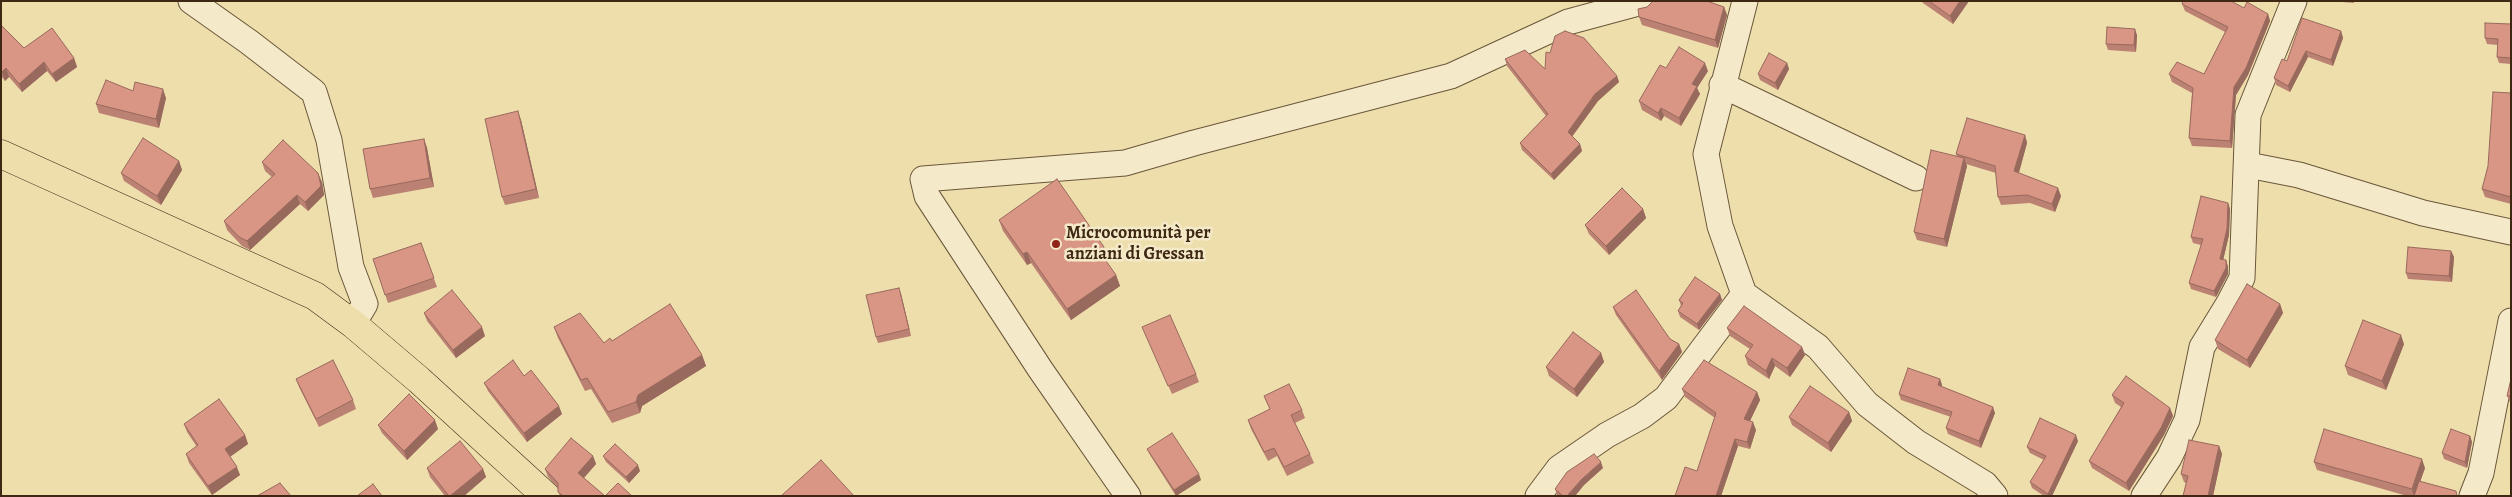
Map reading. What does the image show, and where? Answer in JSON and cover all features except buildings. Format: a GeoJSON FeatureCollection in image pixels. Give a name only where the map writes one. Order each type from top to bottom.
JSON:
{"type":"FeatureCollection","features":[{"type":"Feature","properties":{"kind":"main road"},"geometry":{"type":"LineString","coordinates":[[1,154],[315,296],[353,324],[419,380],[546,496]]}},
{"type":"Feature","properties":{"kind":"street"},"geometry":{"type":"LineString","coordinates":[[191,1],[314,92],[329,140],[352,267],[364,304],[353,324]]}},
{"type":"Feature","properties":{"kind":"street"},"geometry":{"type":"LineString","coordinates":[[1128,496],[997,303],[928,196],[923,179],[1126,163],[1194,143],[1452,76],[1568,22],[1646,1]]}},
{"type":"Feature","properties":{"kind":"street"},"geometry":{"type":"LineString","coordinates":[[1745,1],[1722,85],[1706,154],[1720,226],[1744,294],[1818,347],[1868,404],[1916,442],[1985,484],[1996,496]]}},
{"type":"Feature","properties":{"kind":"street"},"geometry":{"type":"LineString","coordinates":[[2144,496],[2169,458],[2187,420],[2202,347],[2230,304],[2242,278],[2248,165],[2246,137],[2248,115],[2294,1]]}},
{"type":"Feature","properties":{"kind":"street"},"geometry":{"type":"LineString","coordinates":[[1722,85],[1916,178]]}},
{"type":"Feature","properties":{"kind":"street"},"geometry":{"type":"LineString","coordinates":[[2248,165],[2299,175],[2423,213],[2511,232]]}},
{"type":"Feature","properties":{"kind":"street"},"geometry":{"type":"LineString","coordinates":[[1538,496],[1559,468],[1607,435],[1642,416],[1666,398],[1744,294]]}},
{"type":"Feature","properties":{"kind":"street"},"geometry":{"type":"LineString","coordinates":[[2472,496],[2481,473],[2511,321]]}},
{"type":"Feature","properties":{"kind":"place","name":"Microcomunità per anziani di Gressan"},"geometry":{"type":"Point","coordinates":[1056,244]}}]}
